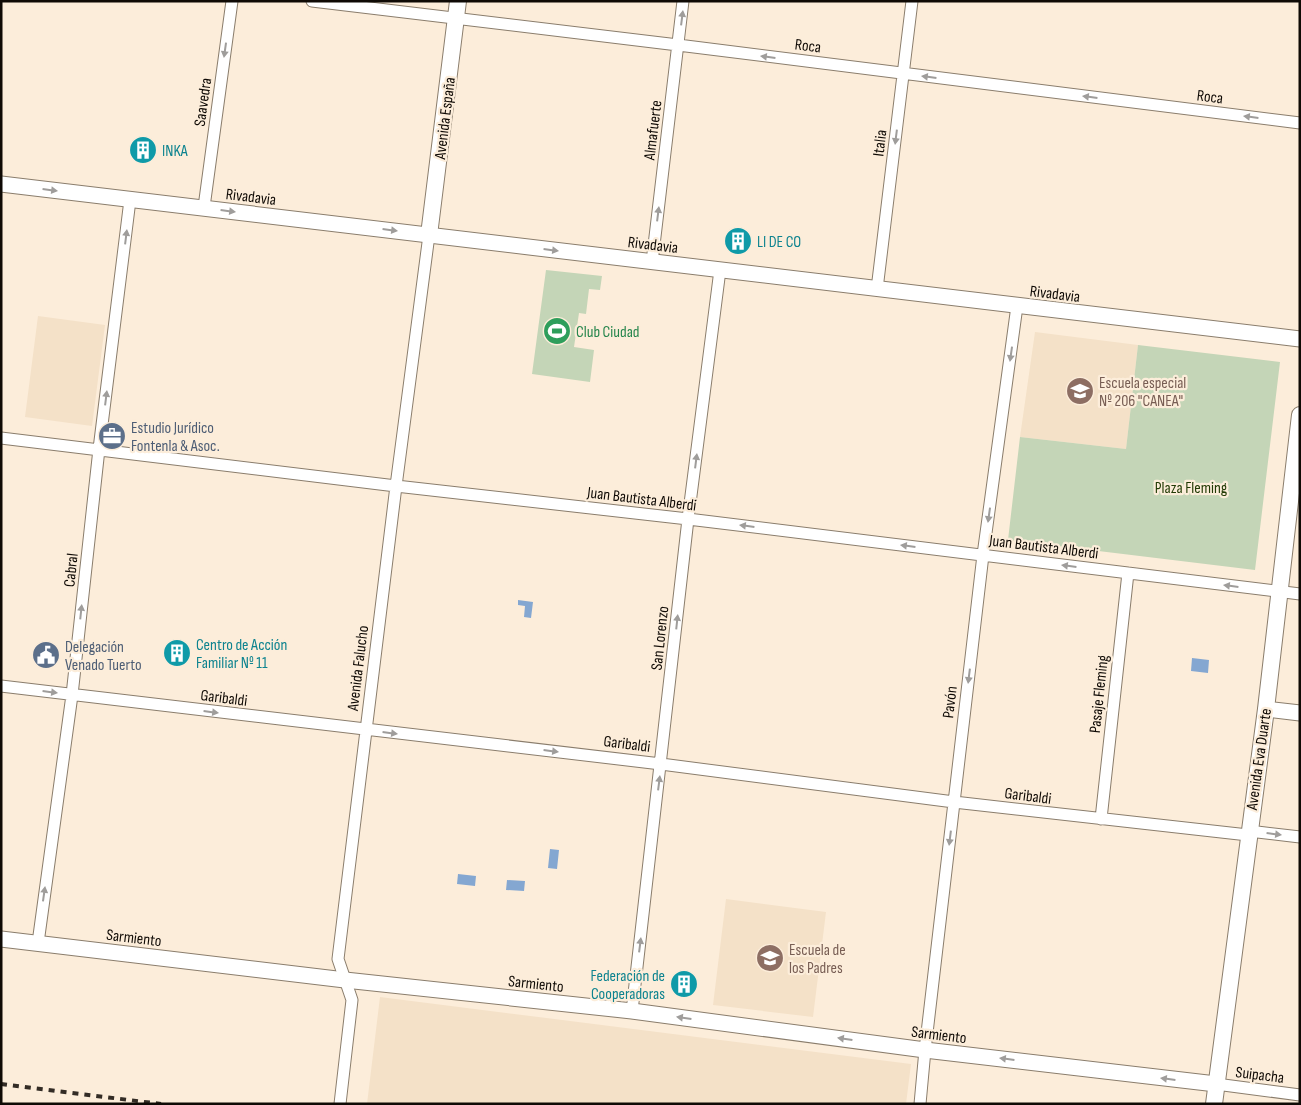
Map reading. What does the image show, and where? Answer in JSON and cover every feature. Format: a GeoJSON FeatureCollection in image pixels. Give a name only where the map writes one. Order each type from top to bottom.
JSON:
{"type":"FeatureCollection","features":[{"type":"Feature","properties":{"kind":"main road","name":"Avenida España"},"geometry":{"type":"LineString","coordinates":[[429,235],[458,1]]}},
{"type":"Feature","properties":{"kind":"main road","name":"Avenida Eva Duarte"},"geometry":{"type":"LineString","coordinates":[[1214,1104],[1248,833],[1266,709],[1300,415]]}},
{"type":"Feature","properties":{"kind":"street","name":"Saavedra"},"geometry":{"type":"LineString","coordinates":[[204,208],[232,1]]}},
{"type":"Feature","properties":{"kind":"street","name":"Roca"},"geometry":{"type":"LineString","coordinates":[[312,1],[1300,123]]}},
{"type":"Feature","properties":{"kind":"street","name":"Almafuerte"},"geometry":{"type":"LineString","coordinates":[[652,262],[683,1]]}},
{"type":"Feature","properties":{"kind":"street","name":"Italia"},"geometry":{"type":"LineString","coordinates":[[877,289],[912,1]]}},
{"type":"Feature","properties":{"kind":"street","name":"Rivadavia"},"geometry":{"type":"LineString","coordinates":[[1,184],[1300,339]]}},
{"type":"Feature","properties":{"kind":"street","name":"Cabral"},"geometry":{"type":"LineString","coordinates":[[38,943],[72,695],[130,200]]}},
{"type":"Feature","properties":{"kind":"street","name":"Avenida Falucho"},"geometry":{"type":"LineString","coordinates":[[340,1104],[352,1000],[338,960],[365,730],[429,235]]}},
{"type":"Feature","properties":{"kind":"street","name":"San Lorenzo"},"geometry":{"type":"LineString","coordinates":[[632,1011],[688,519],[720,270]]}},
{"type":"Feature","properties":{"kind":"street","name":"Pavón"},"geometry":{"type":"LineString","coordinates":[[920,1104],[984,555],[1017,306]]}},
{"type":"Feature","properties":{"kind":"street","name":"Juan Bautista Alberdi"},"geometry":{"type":"LineString","coordinates":[[1,438],[1300,594]]}},
{"type":"Feature","properties":{"kind":"street","name":"Pasaje Fleming"},"geometry":{"type":"LineString","coordinates":[[1101,819],[1128,573]]}},
{"type":"Feature","properties":{"kind":"street","name":"Garibaldi"},"geometry":{"type":"LineString","coordinates":[[1,686],[661,764],[954,802],[1101,819],[1300,837]]}},
{"type":"Feature","properties":{"kind":"street"},"geometry":{"type":"LineString","coordinates":[[1266,709],[1300,713]]}},
{"type":"Feature","properties":{"kind":"street","name":"Sarmiento"},"geometry":{"type":"LineString","coordinates":[[1,939],[345,980],[632,1011],[925,1050],[1216,1084]]}},
{"type":"Feature","properties":{"kind":"street","name":"Suipacha"},"geometry":{"type":"LineString","coordinates":[[1216,1084],[1300,1095]]}},
{"type":"Feature","properties":{"kind":"shaded area"},"geometry":{"type":"Polygon","coordinates":[[[38,316],[105,325],[92,426],[25,417],[38,316]]]}},
{"type":"Feature","properties":{"kind":"shaded area","name":"Escuela especial Nº 206 \"CANEA\""},"geometry":{"type":"Polygon","coordinates":[[[1035,332],[1138,345],[1126,449],[1020,437],[1035,332]]]}},
{"type":"Feature","properties":{"kind":"shaded area","name":"Escuela de los Padres"},"geometry":{"type":"Polygon","coordinates":[[[726,899],[826,912],[813,1017],[713,1005],[726,899]]]}},
{"type":"Feature","properties":{"kind":"shaded area"},"geometry":{"type":"Polygon","coordinates":[[[380,997],[911,1064],[906,1104],[367,1104],[380,997]]]}},
{"type":"Feature","properties":{"kind":"green space","name":"Club Ciudad"},"geometry":{"type":"Polygon","coordinates":[[[546,270],[602,276],[600,290],[589,289],[586,314],[579,313],[574,347],[594,350],[590,382],[532,374],[546,270]]]}},
{"type":"Feature","properties":{"kind":"green space","name":"Plaza Fleming"},"geometry":{"type":"Polygon","coordinates":[[[1138,345],[1280,362],[1255,570],[1008,540],[1020,437],[1126,449],[1138,345]]]}},
{"type":"Feature","properties":{"kind":"water"},"geometry":{"type":"Polygon","coordinates":[[[518,600],[533,602],[531,618],[524,617],[525,606],[518,605],[518,600]]]}},
{"type":"Feature","properties":{"kind":"water"},"geometry":{"type":"Polygon","coordinates":[[[1192,658],[1209,660],[1208,673],[1191,671],[1192,658]]]}},
{"type":"Feature","properties":{"kind":"water"},"geometry":{"type":"Polygon","coordinates":[[[550,849],[559,850],[557,869],[548,868],[550,849]]]}},
{"type":"Feature","properties":{"kind":"water"},"geometry":{"type":"Polygon","coordinates":[[[458,874],[476,876],[475,886],[457,884],[458,874]]]}},
{"type":"Feature","properties":{"kind":"water"},"geometry":{"type":"Polygon","coordinates":[[[507,880],[525,881],[524,891],[506,890],[507,880]]]}},
{"type":"Feature","properties":{"kind":"railway"},"geometry":{"type":"LineString","coordinates":[[1,1084],[161,1104]]}},
{"type":"Feature","properties":{"kind":"place","name":"INKA"},"geometry":{"type":"Point","coordinates":[143,150]}},
{"type":"Feature","properties":{"kind":"place","name":"LI DE CO"},"geometry":{"type":"Point","coordinates":[738,241]}},
{"type":"Feature","properties":{"kind":"place","name":"Club Ciudad"},"geometry":{"type":"Point","coordinates":[557,331]}},
{"type":"Feature","properties":{"kind":"place","name":"Escuela especial Nº 206 \"CANEA\""},"geometry":{"type":"Point","coordinates":[1080,391]}},
{"type":"Feature","properties":{"kind":"place","name":"Estudio Jurídico Fontenla & Asoc."},"geometry":{"type":"Point","coordinates":[112,436]}},
{"type":"Feature","properties":{"kind":"place","name":"Centro de Acción Familiar Nº 11"},"geometry":{"type":"Point","coordinates":[177,653]}},
{"type":"Feature","properties":{"kind":"place","name":"Delegación Venado Tuerto"},"geometry":{"type":"Point","coordinates":[46,655]}},
{"type":"Feature","properties":{"kind":"place","name":"Escuela de los Padres"},"geometry":{"type":"Point","coordinates":[770,958]}},
{"type":"Feature","properties":{"kind":"place","name":"Federación de Cooperadoras"},"geometry":{"type":"Point","coordinates":[684,984]}}]}
